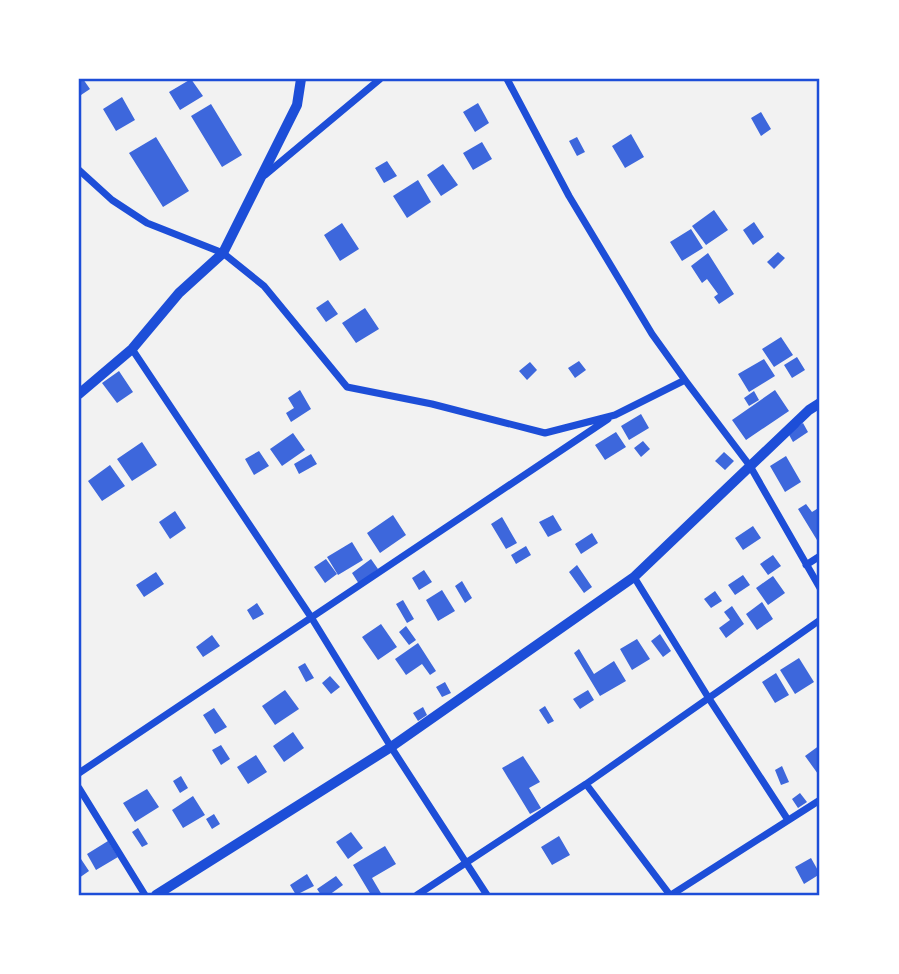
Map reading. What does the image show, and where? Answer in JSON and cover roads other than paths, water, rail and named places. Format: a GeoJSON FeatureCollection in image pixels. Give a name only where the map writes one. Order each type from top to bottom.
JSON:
{"type":"FeatureCollection","features":[{"type":"Feature","properties":{"kind":"street"},"geometry":{"type":"LineString","coordinates":[[79,394],[132,349],[179,293],[223,253],[297,105],[301,79]]}},
{"type":"Feature","properties":{"kind":"street"},"geometry":{"type":"LineString","coordinates":[[261,177],[380,79]]}},
{"type":"Feature","properties":{"kind":"street"},"geometry":{"type":"LineString","coordinates":[[507,79],[569,196],[652,334],[750,466],[820,588]]}},
{"type":"Feature","properties":{"kind":"street"},"geometry":{"type":"LineString","coordinates":[[79,170],[113,200],[147,223],[223,253],[264,286],[346,387],[432,404],[545,433],[615,415]]}},
{"type":"Feature","properties":{"kind":"street"},"geometry":{"type":"LineString","coordinates":[[132,349],[311,617],[487,895]]}},
{"type":"Feature","properties":{"kind":"street"},"geometry":{"type":"LineString","coordinates":[[79,774],[311,617],[509,488],[550,457],[615,415],[685,380]]}},
{"type":"Feature","properties":{"kind":"street"},"geometry":{"type":"LineString","coordinates":[[156,895],[391,747],[634,577],[820,402]]}},
{"type":"Feature","properties":{"kind":"street"},"geometry":{"type":"LineString","coordinates":[[806,565],[820,556]]}},
{"type":"Feature","properties":{"kind":"street"},"geometry":{"type":"LineString","coordinates":[[634,577],[708,697],[789,820]]}},
{"type":"Feature","properties":{"kind":"street"},"geometry":{"type":"LineString","coordinates":[[417,895],[586,784],[820,620]]}},
{"type":"Feature","properties":{"kind":"street"},"geometry":{"type":"LineString","coordinates":[[586,784],[671,895],[820,800]]}},
{"type":"Feature","properties":{"kind":"street"},"geometry":{"type":"LineString","coordinates":[[79,788],[145,895]]}}]}
